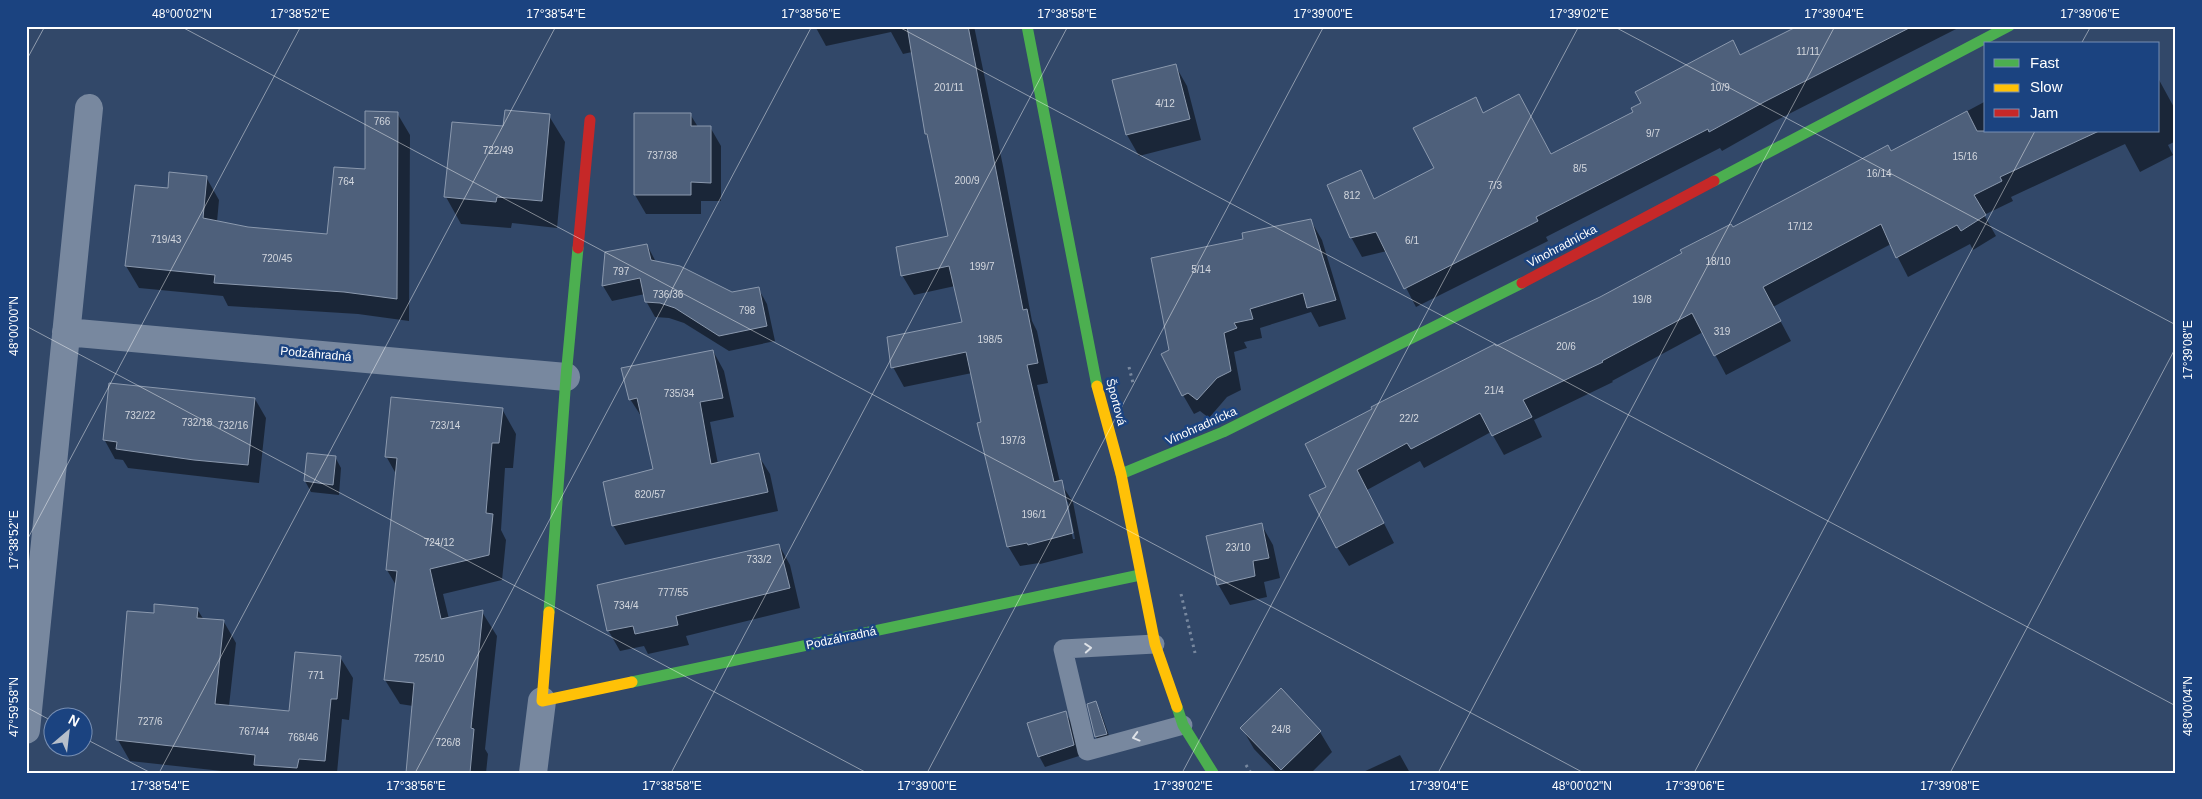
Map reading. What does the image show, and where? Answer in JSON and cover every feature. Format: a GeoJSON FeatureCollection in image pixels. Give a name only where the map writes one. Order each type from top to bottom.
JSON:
{"type":"FeatureCollection","features":[{"type":"Feature","properties":{"kind":"street","name":"Športová"},"geometry":{"type":"LineString","coordinates":[[1026,26],[1097,386],[1121,474],[1154,644],[1183,725],[1213,773]]}},
{"type":"Feature","properties":{"kind":"street","name":"Vinohradnícka"},"geometry":{"type":"LineString","coordinates":[[1121,474],[1223,432],[1499,295],[2009,26]]}},
{"type":"Feature","properties":{"kind":"street"},"geometry":{"type":"LineString","coordinates":[[26,730],[89,108]]}},
{"type":"Feature","properties":{"kind":"street"},"geometry":{"type":"LineString","coordinates":[[533,773],[542,701],[566,377],[590,120]]}},
{"type":"Feature","properties":{"kind":"street","name":"Podzáhradná"},"geometry":{"type":"LineString","coordinates":[[66,332],[566,377]]}},
{"type":"Feature","properties":{"kind":"street","name":"Podzáhradná"},"geometry":{"type":"LineString","coordinates":[[542,701],[1140,575]]}},
{"type":"Feature","properties":{"kind":"lane"},"geometry":{"type":"LineString","coordinates":[[1154,644],[1063,649],[1087,751],[1183,725]]}},
{"type":"Feature","properties":{"kind":"path"},"geometry":{"type":"LineString","coordinates":[[1179,584],[1197,659]]}},
{"type":"Feature","properties":{"kind":"path"},"geometry":{"type":"LineString","coordinates":[[1246,764],[1251,773]]}},
{"type":"Feature","properties":{"kind":"building"},"geometry":{"type":"Polygon","coordinates":[[[907,26],[968,26],[1023,310],[1027,309],[1038,363],[1027,365],[1054,482],[1062,480],[1073,533],[1028,545],[1027,543],[1007,547],[977,423],[981,422],[966,352],[891,368],[887,337],[962,322],[949,266],[901,276],[896,247],[948,236],[927,134],[925,134],[907,26]]]}},
{"type":"Feature","properties":{"kind":"building"},"geometry":{"type":"Polygon","coordinates":[[[1798,26],[1913,26],[1709,132],[1708,129],[1536,217],[1538,221],[1404,289],[1376,232],[1350,238],[1327,185],[1361,170],[1374,199],[1434,168],[1413,128],[1476,97],[1483,113],[1519,94],[1551,154],[1633,112],[1631,108],[1641,103],[1635,92],[1733,40],[1740,55],[1798,26]]]}},
{"type":"Feature","properties":{"kind":"building"},"geometry":{"type":"Polygon","coordinates":[[[1176,64],[1190,119],[1126,135],[1112,80],[1176,64]]]}},
{"type":"Feature","properties":{"kind":"building"},"geometry":{"type":"Polygon","coordinates":[[[505,110],[550,114],[542,201],[497,197],[496,202],[444,197],[452,122],[503,126],[505,110]]]}},
{"type":"Feature","properties":{"kind":"building"},"geometry":{"type":"Polygon","coordinates":[[[365,111],[398,112],[397,299],[344,292],[214,283],[215,275],[125,266],[135,185],[168,188],[169,172],[207,176],[203,218],[248,227],[327,234],[334,167],[365,169],[365,111]]]}},
{"type":"Feature","properties":{"kind":"building"},"geometry":{"type":"Polygon","coordinates":[[[1967,111],[1977,131],[2097,132],[2000,177],[2002,181],[1974,195],[1986,215],[1961,231],[1957,225],[1896,258],[1881,224],[1763,287],[1781,321],[1714,356],[1692,313],[1603,362],[1523,400],[1532,417],[1492,436],[1480,413],[1411,449],[1407,443],[1357,470],[1384,523],[1336,548],[1309,495],[1326,487],[1305,444],[1372,409],[1371,407],[1495,344],[1496,346],[1600,297],[1682,253],[1680,250],[1731,224],[1733,227],[1888,145],[1891,151],[1967,111]]]}},
{"type":"Feature","properties":{"kind":"building"},"geometry":{"type":"Polygon","coordinates":[[[634,113],[691,113],[691,126],[711,126],[711,183],[691,182],[691,195],[634,195],[634,113]]]}},
{"type":"Feature","properties":{"kind":"building"},"geometry":{"type":"Polygon","coordinates":[[[1311,219],[1336,300],[1307,308],[1303,293],[1250,309],[1253,319],[1234,323],[1237,328],[1224,333],[1231,371],[1217,378],[1197,400],[1188,393],[1182,396],[1161,354],[1169,350],[1151,258],[1243,239],[1242,233],[1311,219]]]}},
{"type":"Feature","properties":{"kind":"building"},"geometry":{"type":"Polygon","coordinates":[[[647,244],[651,260],[680,266],[732,292],[759,287],[767,326],[719,336],[675,308],[660,303],[645,302],[640,278],[602,286],[605,252],[647,244]]]}},
{"type":"Feature","properties":{"kind":"building"},"geometry":{"type":"Polygon","coordinates":[[[713,350],[723,398],[700,402],[711,464],[759,453],[768,492],[612,526],[603,482],[653,469],[637,398],[629,400],[621,368],[713,350]]]}},
{"type":"Feature","properties":{"kind":"building"},"geometry":{"type":"Polygon","coordinates":[[[109,383],[255,398],[248,465],[194,460],[116,449],[117,442],[103,440],[109,383]]]}},
{"type":"Feature","properties":{"kind":"building"},"geometry":{"type":"Polygon","coordinates":[[[391,397],[503,408],[499,443],[492,443],[486,513],[493,514],[489,555],[430,569],[441,619],[483,610],[471,728],[474,729],[470,773],[406,773],[414,683],[384,680],[397,571],[386,570],[397,458],[385,457],[391,397]]]}},
{"type":"Feature","properties":{"kind":"building"},"geometry":{"type":"Polygon","coordinates":[[[307,453],[336,456],[333,485],[304,481],[307,453]]]}},
{"type":"Feature","properties":{"kind":"building"},"geometry":{"type":"Polygon","coordinates":[[[1262,523],[1269,558],[1253,561],[1255,576],[1217,585],[1206,536],[1262,523]]]}},
{"type":"Feature","properties":{"kind":"building"},"geometry":{"type":"Polygon","coordinates":[[[779,544],[790,588],[676,616],[678,625],[635,634],[633,626],[607,631],[597,585],[779,544]]]}},
{"type":"Feature","properties":{"kind":"building"},"geometry":{"type":"Polygon","coordinates":[[[154,604],[198,608],[197,618],[224,620],[215,704],[289,711],[295,652],[341,656],[337,699],[331,699],[325,761],[299,759],[297,768],[254,765],[255,755],[116,740],[127,611],[154,613],[154,604]]]}},
{"type":"Feature","properties":{"kind":"building"},"geometry":{"type":"Polygon","coordinates":[[[1281,688],[1321,731],[1281,770],[1240,728],[1281,688]]]}},
{"type":"Feature","properties":{"kind":"building"},"geometry":{"type":"Polygon","coordinates":[[[1096,701],[1107,734],[1095,737],[1087,704],[1096,701]]]}},
{"type":"Feature","properties":{"kind":"building"},"geometry":{"type":"Polygon","coordinates":[[[1066,711],[1074,745],[1038,757],[1027,723],[1066,711]]]}},
{"type":"Feature","properties":{"kind":"traffic: fast"},"geometry":{"type":"LineString","coordinates":[[1027,26],[1097,386]]}},
{"type":"Feature","properties":{"kind":"traffic: fast"},"geometry":{"type":"LineString","coordinates":[[1714,181],[2009,26]]}},
{"type":"Feature","properties":{"kind":"traffic: fast"},"geometry":{"type":"LineString","coordinates":[[549,612],[566,377],[578,248]]}},
{"type":"Feature","properties":{"kind":"traffic: fast"},"geometry":{"type":"LineString","coordinates":[[1121,474],[1223,432],[1522,283]]}},
{"type":"Feature","properties":{"kind":"traffic: fast"},"geometry":{"type":"LineString","coordinates":[[632,682],[1140,575]]}},
{"type":"Feature","properties":{"kind":"traffic: fast"},"geometry":{"type":"LineString","coordinates":[[1177,707],[1183,725],[1213,773]]}},
{"type":"Feature","properties":{"kind":"traffic: slow"},"geometry":{"type":"LineString","coordinates":[[1097,386],[1121,474],[1155,644],[1177,707]]}},
{"type":"Feature","properties":{"kind":"traffic: slow"},"geometry":{"type":"LineString","coordinates":[[549,612],[542,701],[632,682]]}},
{"type":"Feature","properties":{"kind":"traffic: jam"},"geometry":{"type":"LineString","coordinates":[[578,248],[590,120]]}},
{"type":"Feature","properties":{"kind":"traffic: jam"},"geometry":{"type":"LineString","coordinates":[[1522,283],[1714,181]]}}]}
